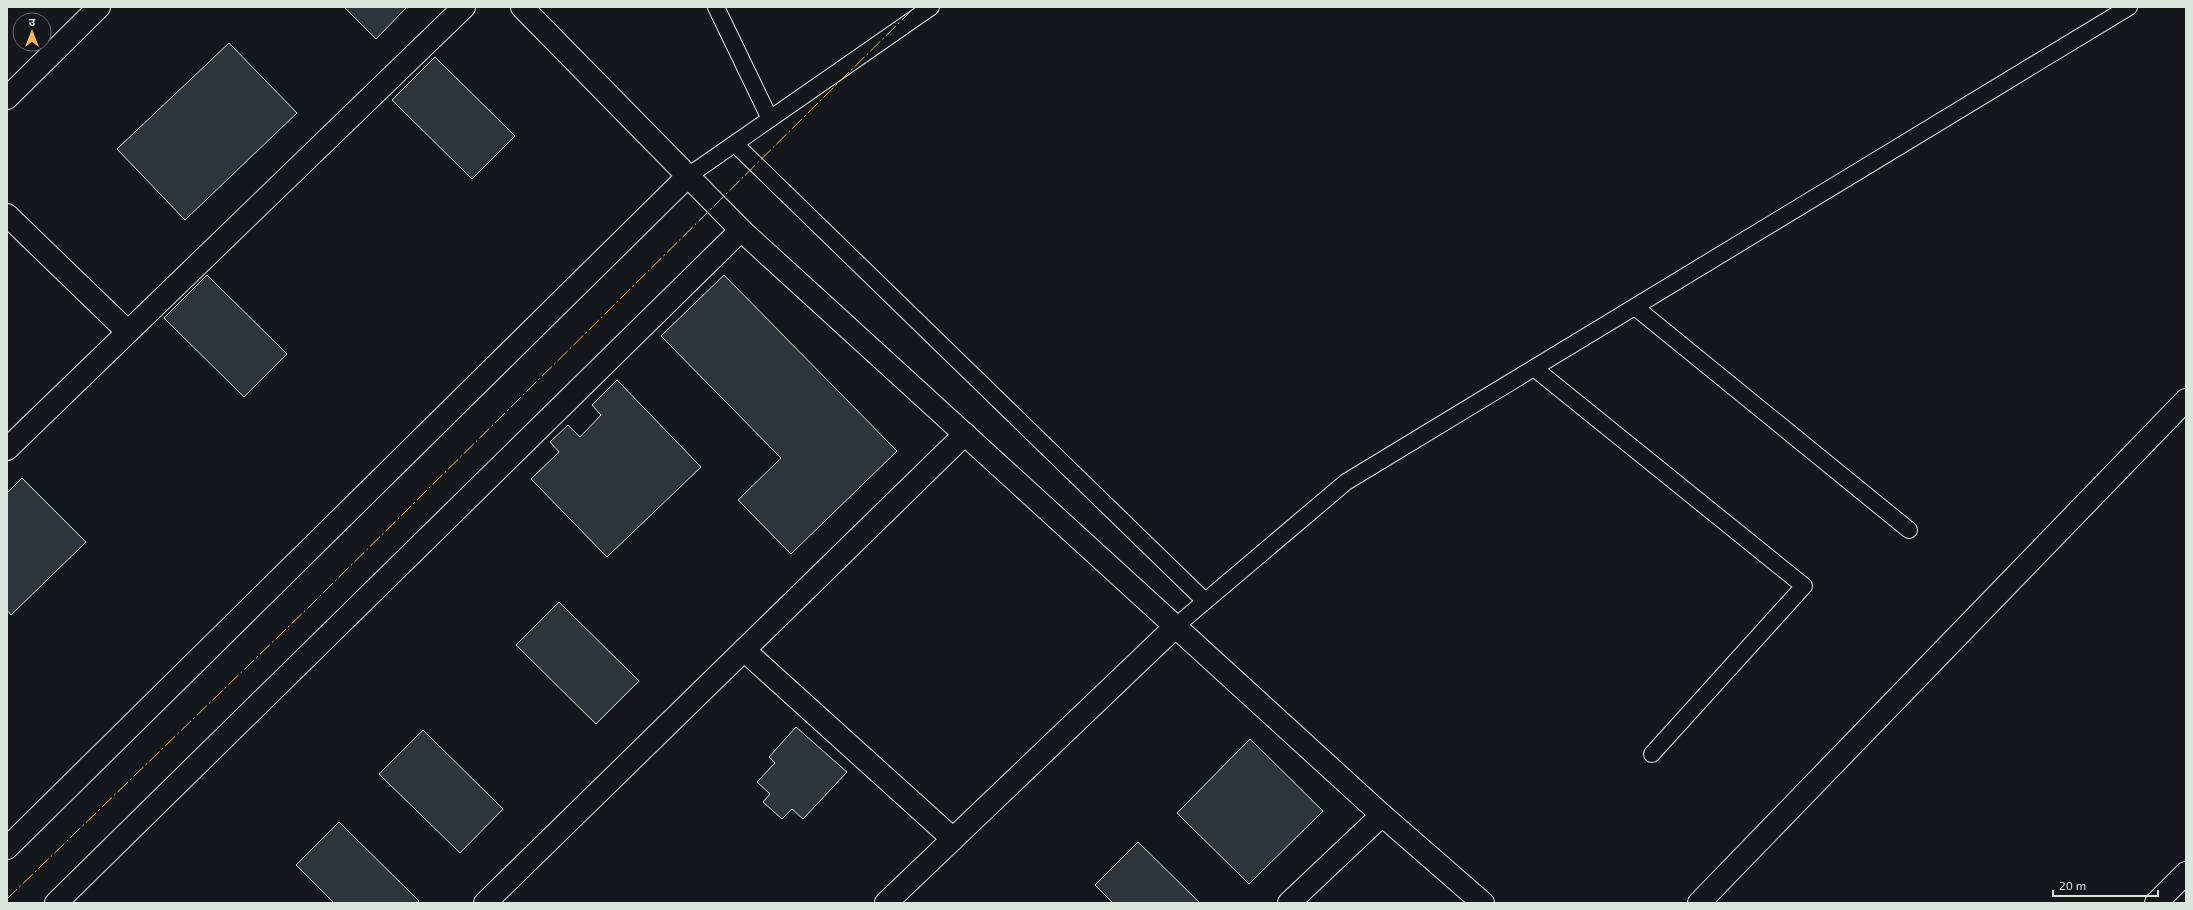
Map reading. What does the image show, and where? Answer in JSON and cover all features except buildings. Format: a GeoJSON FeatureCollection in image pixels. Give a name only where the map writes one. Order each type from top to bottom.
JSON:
{"type":"FeatureCollection","features":[{"type":"Feature","properties":{"kind":"street"},"geometry":{"type":"LineString","coordinates":[[7,98],[100,7]]}},
{"type":"Feature","properties":{"kind":"street"},"geometry":{"type":"LineString","coordinates":[[7,448],[464,7]]}},
{"type":"Feature","properties":{"kind":"street"},"geometry":{"type":"LineString","coordinates":[[522,7],[741,230],[1382,815],[1482,903]]}},
{"type":"Feature","properties":{"kind":"street"},"geometry":{"type":"LineString","coordinates":[[7,848],[688,176]]}},
{"type":"Feature","properties":{"kind":"street"},"geometry":{"type":"LineString","coordinates":[[7,215],[128,332]]}},
{"type":"Feature","properties":{"kind":"street"},"geometry":{"type":"LineString","coordinates":[[56,903],[741,230]]}},
{"type":"Feature","properties":{"kind":"street"},"geometry":{"type":"LineString","coordinates":[[1699,903],[2186,400]]}},
{"type":"Feature","properties":{"kind":"street"},"geometry":{"type":"LineString","coordinates":[[485,903],[965,434]]}},
{"type":"Feature","properties":{"kind":"street"},"geometry":{"type":"LineString","coordinates":[[886,903],[1176,626]]}},
{"type":"Feature","properties":{"kind":"street"},"geometry":{"type":"LineString","coordinates":[[744,650],[953,839]]}},
{"type":"Feature","properties":{"kind":"street"},"geometry":{"type":"LineString","coordinates":[[1289,903],[1382,815]]}},
{"type":"Feature","properties":{"kind":"street"},"geometry":{"type":"LineString","coordinates":[[2156,903],[2186,873]]}},
{"type":"Feature","properties":{"kind":"lane"},"geometry":{"type":"LineString","coordinates":[[716,7],[770,119]]}},
{"type":"Feature","properties":{"kind":"lane"},"geometry":{"type":"LineString","coordinates":[[688,176],[932,7]]}},
{"type":"Feature","properties":{"kind":"lane"},"geometry":{"type":"LineString","coordinates":[[1176,626],[1346,482],[2129,7]]}},
{"type":"Feature","properties":{"kind":"lane"},"geometry":{"type":"LineString","coordinates":[[735,144],[1205,601]]}},
{"type":"Feature","properties":{"kind":"lane"},"geometry":{"type":"LineString","coordinates":[[1634,307],[1909,530]]}},
{"type":"Feature","properties":{"kind":"lane"},"geometry":{"type":"LineString","coordinates":[[1534,368],[1804,586],[1652,754]]}},
{"type":"Feature","properties":{"kind":"power"},"geometry":{"type":"LineString","coordinates":[[7,899],[315,601],[915,7]]}}]}
